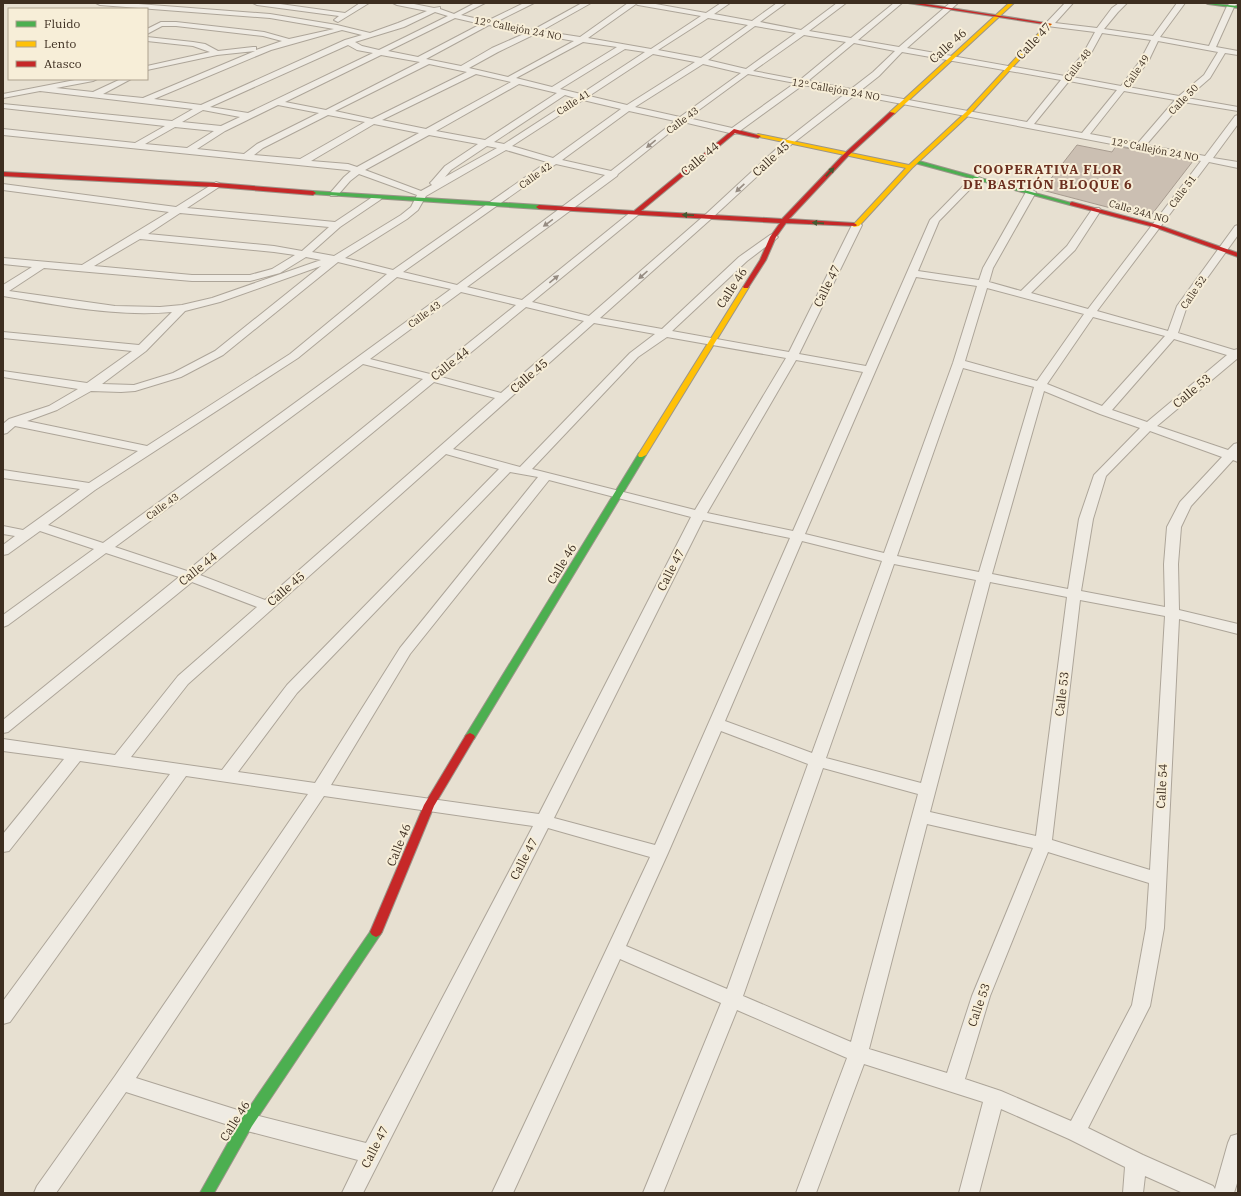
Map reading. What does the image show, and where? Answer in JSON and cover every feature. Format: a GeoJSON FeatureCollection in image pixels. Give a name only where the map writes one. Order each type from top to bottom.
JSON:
{"type":"FeatureCollection","features":[{"type":"Feature","properties":{"kind":"street"},"geometry":{"type":"LineString","coordinates":[[100,3],[288,19],[330,25],[370,35]]}},
{"type":"Feature","properties":{"kind":"street"},"geometry":{"type":"LineString","coordinates":[[257,3],[345,15]]}},
{"type":"Feature","properties":{"kind":"street"},"geometry":{"type":"LineString","coordinates":[[264,34],[306,10],[315,3]]}},
{"type":"Feature","properties":{"kind":"street"},"geometry":{"type":"LineString","coordinates":[[330,25],[365,3]]}},
{"type":"Feature","properties":{"kind":"street","name":"12° Callejón 24 NO"},"geometry":{"type":"LineString","coordinates":[[397,3],[413,4],[454,16],[534,32],[653,51],[748,72],[1238,165]]}},
{"type":"Feature","properties":{"kind":"street"},"geometry":{"type":"LineString","coordinates":[[137,145],[176,124],[201,108],[348,42],[401,25],[435,10],[446,3]]}},
{"type":"Feature","properties":{"kind":"street"},"geometry":{"type":"LineString","coordinates":[[190,150],[222,130],[481,3]]}},
{"type":"Feature","properties":{"kind":"street"},"geometry":{"type":"LineString","coordinates":[[420,59],[488,23],[530,3]]}},
{"type":"Feature","properties":{"kind":"street"},"geometry":{"type":"LineString","coordinates":[[463,68],[587,3]]}},
{"type":"Feature","properties":{"kind":"street"},"geometry":{"type":"LineString","coordinates":[[509,79],[581,40],[633,3]]}},
{"type":"Feature","properties":{"kind":"street"},"geometry":{"type":"LineString","coordinates":[[638,3],[754,25],[1238,109]]}},
{"type":"Feature","properties":{"kind":"street"},"geometry":{"type":"LineString","coordinates":[[677,10],[691,3]]}},
{"type":"Feature","properties":{"kind":"street","name":"Calle 41"},"geometry":{"type":"LineString","coordinates":[[336,259],[415,208],[421,197],[435,187],[505,146],[726,3]]}},
{"type":"Feature","properties":{"kind":"street","name":"Calle 42"},"geometry":{"type":"LineString","coordinates":[[3,551],[91,488],[294,356],[395,273],[628,108],[702,61],[754,25],[782,3]]}},
{"type":"Feature","properties":{"kind":"street","name":"Calle 43"},"geometry":{"type":"LineString","coordinates":[[3,622],[567,209],[614,174],[682,119],[803,33],[842,3]]}},
{"type":"Feature","properties":{"kind":"street","name":"Calle 44"},"geometry":{"type":"LineString","coordinates":[[3,728],[734,131],[801,82],[898,3]]}},
{"type":"Feature","properties":{"kind":"street"},"geometry":{"type":"LineString","coordinates":[[910,3],[950,6],[998,16],[1155,38],[1238,53]]}},
{"type":"Feature","properties":{"kind":"street","name":"Calle 46"},"geometry":{"type":"LineString","coordinates":[[207,1193],[247,1122],[376,932],[429,805],[711,342],[763,260],[773,237],[784,220],[847,154],[1012,3]]}},
{"type":"Feature","properties":{"kind":"street","name":"Calle 47"},"geometry":{"type":"LineString","coordinates":[[352,1193],[544,821],[699,515],[792,357],[857,226],[913,165],[968,113],[1069,3]]}},
{"type":"Feature","properties":{"kind":"street","name":"Calle 48"},"geometry":{"type":"LineString","coordinates":[[1029,125],[1086,55],[1099,31],[1123,3]]}},
{"type":"Feature","properties":{"kind":"street","name":"Calle 49"},"geometry":{"type":"LineString","coordinates":[[1085,136],[1144,62],[1155,38],[1181,3]]}},
{"type":"Feature","properties":{"kind":"street"},"geometry":{"type":"LineString","coordinates":[[1208,3],[1235,6],[1212,48]]}},
{"type":"Feature","properties":{"kind":"street","name":"Calle 45"},"geometry":{"type":"LineString","coordinates":[[118,761],[183,680],[593,320],[789,142],[876,74],[900,50],[950,6]]}},
{"type":"Feature","properties":{"kind":"street"},"geometry":{"type":"LineString","coordinates":[[148,31],[184,9]]}},
{"type":"Feature","properties":{"kind":"street"},"geometry":{"type":"LineString","coordinates":[[161,24],[176,24],[264,34],[288,41]]}},
{"type":"Feature","properties":{"kind":"street"},"geometry":{"type":"LineString","coordinates":[[143,100],[288,41],[346,29]]}},
{"type":"Feature","properties":{"kind":"street"},"geometry":{"type":"LineString","coordinates":[[148,39],[201,46],[212,49],[217,53]]}},
{"type":"Feature","properties":{"kind":"street"},"geometry":{"type":"LineString","coordinates":[[348,42],[360,48],[463,68],[555,89],[628,108],[734,131]]}},
{"type":"Feature","properties":{"kind":"street"},"geometry":{"type":"LineString","coordinates":[[555,89],[624,46]]}},
{"type":"Feature","properties":{"kind":"street"},"geometry":{"type":"LineString","coordinates":[[149,67],[217,53],[268,48]]}},
{"type":"Feature","properties":{"kind":"street"},"geometry":{"type":"LineString","coordinates":[[359,63],[361,54],[360,48]]}},
{"type":"Feature","properties":{"kind":"street","name":"Calle 50"},"geometry":{"type":"LineString","coordinates":[[1141,146],[1181,99],[1206,76],[1223,50]]}},
{"type":"Feature","properties":{"kind":"street"},"geometry":{"type":"LineString","coordinates":[[247,156],[260,146],[429,61]]}},
{"type":"Feature","properties":{"kind":"street"},"geometry":{"type":"LineString","coordinates":[[302,162],[372,122],[474,71]]}},
{"type":"Feature","properties":{"kind":"street"},"geometry":{"type":"LineString","coordinates":[[72,80],[83,81]]}},
{"type":"Feature","properties":{"kind":"street"},"geometry":{"type":"LineString","coordinates":[[3,96],[88,80]]}},
{"type":"Feature","properties":{"kind":"street"},"geometry":{"type":"LineString","coordinates":[[94,95],[125,80]]}},
{"type":"Feature","properties":{"kind":"street"},"geometry":{"type":"LineString","coordinates":[[334,194],[347,179],[359,170],[519,81]]}},
{"type":"Feature","properties":{"kind":"street"},"geometry":{"type":"LineString","coordinates":[[40,89],[143,100],[250,116]]}},
{"type":"Feature","properties":{"kind":"street"},"geometry":{"type":"LineString","coordinates":[[435,187],[435,183],[448,168],[565,92]]}},
{"type":"Feature","properties":{"kind":"street"},"geometry":{"type":"LineString","coordinates":[[278,103],[505,146],[555,161],[614,174]]}},
{"type":"Feature","properties":{"kind":"street"},"geometry":{"type":"LineString","coordinates":[[3,106],[222,130]]}},
{"type":"Feature","properties":{"kind":"street","name":"Calle 51"},"geometry":{"type":"LineString","coordinates":[[806,1193],[858,1054],[984,577],[1040,385],[1090,313],[1238,118]]}},
{"type":"Feature","properties":{"kind":"street","name":"Calle 24A NO"},"geometry":{"type":"LineString","coordinates":[[734,131],[976,178],[1156,226],[1238,255]]}},
{"type":"Feature","properties":{"kind":"street"},"geometry":{"type":"LineString","coordinates":[[3,132],[247,156],[359,170],[421,197]]}},
{"type":"Feature","properties":{"kind":"street"},"geometry":{"type":"LineString","coordinates":[[3,174],[216,185],[377,198],[421,197],[567,209],[784,220],[857,226]]}},
{"type":"Feature","properties":{"kind":"street"},"geometry":{"type":"LineString","coordinates":[[502,1193],[660,853],[935,220],[976,178]]}},
{"type":"Feature","properties":{"kind":"street"},"geometry":{"type":"LineString","coordinates":[[84,268],[138,236],[216,185]]}},
{"type":"Feature","properties":{"kind":"street"},"geometry":{"type":"LineString","coordinates":[[3,187],[178,210],[337,226]]}},
{"type":"Feature","properties":{"kind":"street"},"geometry":{"type":"LineString","coordinates":[[653,1193],[732,1000],[959,363],[988,268],[1031,192]]}},
{"type":"Feature","properties":{"kind":"street"},"geometry":{"type":"LineString","coordinates":[[3,261],[192,278],[250,278],[276,271],[293,262],[337,226],[377,198]]}},
{"type":"Feature","properties":{"kind":"street"},"geometry":{"type":"LineString","coordinates":[[1023,295],[1071,248],[1096,210]]}},
{"type":"Feature","properties":{"kind":"street","name":"Calle 52"},"geometry":{"type":"LineString","coordinates":[[1104,411],[1172,335],[1182,306],[1238,228]]}},
{"type":"Feature","properties":{"kind":"street"},"geometry":{"type":"LineString","coordinates":[[138,236],[305,253],[593,320],[663,334],[870,370]]}},
{"type":"Feature","properties":{"kind":"street"},"geometry":{"type":"LineString","coordinates":[[523,471],[634,355],[663,334],[743,258],[773,237]]}},
{"type":"Feature","properties":{"kind":"street"},"geometry":{"type":"LineString","coordinates":[[3,293],[87,306],[136,310],[182,308],[220,299],[307,267],[336,259]]}},
{"type":"Feature","properties":{"kind":"street"},"geometry":{"type":"LineString","coordinates":[[3,374],[49,380],[89,388],[121,389],[135,388],[177,375],[219,353],[336,259]]}},
{"type":"Feature","properties":{"kind":"street"},"geometry":{"type":"LineString","coordinates":[[3,290],[43,264]]}},
{"type":"Feature","properties":{"kind":"street"},"geometry":{"type":"LineString","coordinates":[[912,273],[984,284],[1237,353]]}},
{"type":"Feature","properties":{"kind":"street"},"geometry":{"type":"LineString","coordinates":[[6,424],[53,408],[89,388],[142,349],[182,308]]}},
{"type":"Feature","properties":{"kind":"street"},"geometry":{"type":"LineString","coordinates":[[3,335],[142,349]]}},
{"type":"Feature","properties":{"kind":"street","name":"Calle 53"},"geometry":{"type":"LineString","coordinates":[[952,1085],[980,996],[1043,844],[1074,594],[1086,519],[1100,475],[1149,426],[1237,353]]}},
{"type":"Feature","properties":{"kind":"street"},"geometry":{"type":"LineString","coordinates":[[362,360],[504,397]]}},
{"type":"Feature","properties":{"kind":"street"},"geometry":{"type":"LineString","coordinates":[[959,363],[1040,385],[1104,411],[1235,454]]}},
{"type":"Feature","properties":{"kind":"street"},"geometry":{"type":"LineString","coordinates":[[6,424],[150,450]]}},
{"type":"Feature","properties":{"kind":"street"},"geometry":{"type":"LineString","coordinates":[[444,450],[507,468],[546,475],[699,515],[797,536],[890,559],[1172,613],[1238,629]]}},
{"type":"Feature","properties":{"kind":"street","name":"Calle 54"},"geometry":{"type":"LineString","coordinates":[[1076,1132],[1141,1006],[1155,928],[1172,613],[1171,564],[1174,527],[1185,505],[1235,454]]}},
{"type":"Feature","properties":{"kind":"street"},"geometry":{"type":"LineString","coordinates":[[226,776],[292,689],[507,468]]}},
{"type":"Feature","properties":{"kind":"street"},"geometry":{"type":"LineString","coordinates":[[3,474],[91,488]]}},
{"type":"Feature","properties":{"kind":"street"},"geometry":{"type":"LineString","coordinates":[[44,1193],[122,1082],[320,789],[404,651],[546,475]]}},
{"type":"Feature","properties":{"kind":"street"},"geometry":{"type":"LineString","coordinates":[[39,526],[190,576],[267,606]]}},
{"type":"Feature","properties":{"kind":"street"},"geometry":{"type":"LineString","coordinates":[[3,530],[27,535]]}},
{"type":"Feature","properties":{"kind":"street"},"geometry":{"type":"LineString","coordinates":[[716,724],[818,761],[928,790]]}},
{"type":"Feature","properties":{"kind":"street"},"geometry":{"type":"LineString","coordinates":[[3,745],[544,821],[660,853]]}},
{"type":"Feature","properties":{"kind":"street"},"geometry":{"type":"LineString","coordinates":[[3,846],[76,756]]}},
{"type":"Feature","properties":{"kind":"street"},"geometry":{"type":"LineString","coordinates":[[3,1016],[182,770]]}},
{"type":"Feature","properties":{"kind":"street"},"geometry":{"type":"LineString","coordinates":[[921,816],[1043,844],[1157,879]]}},
{"type":"Feature","properties":{"kind":"street"},"geometry":{"type":"LineString","coordinates":[[615,949],[858,1054],[952,1085],[994,1097],[1076,1132],[1136,1162],[1206,1193]]}},
{"type":"Feature","properties":{"kind":"street"},"geometry":{"type":"LineString","coordinates":[[122,1082],[247,1122],[371,1154]]}},
{"type":"Feature","properties":{"kind":"street"},"geometry":{"type":"LineString","coordinates":[[969,1193],[994,1097]]}},
{"type":"Feature","properties":{"kind":"street"},"geometry":{"type":"LineString","coordinates":[[1224,1193],[1238,1143]]}},
{"type":"Feature","properties":{"kind":"street"},"geometry":{"type":"LineString","coordinates":[[1133,1193],[1136,1162]]}},
{"type":"Feature","properties":{"kind":"building"},"geometry":{"type":"Polygon","coordinates":[[[1077,145],[1112,152],[1116,146],[1193,161],[1149,218],[1042,190],[1077,145]]]}},
{"type":"Feature","properties":{"kind":"traffic: fast"},"geometry":{"type":"LineString","coordinates":[[1208,3],[1238,7]]}},
{"type":"Feature","properties":{"kind":"traffic: fast"},"geometry":{"type":"LineString","coordinates":[[917,162],[1072,204]]}},
{"type":"Feature","properties":{"kind":"traffic: fast"},"geometry":{"type":"LineString","coordinates":[[313,193],[539,207]]}},
{"type":"Feature","properties":{"kind":"traffic: fast"},"geometry":{"type":"LineString","coordinates":[[470,737],[642,455]]}},
{"type":"Feature","properties":{"kind":"traffic: fast"},"geometry":{"type":"LineString","coordinates":[[207,1193],[247,1122],[376,932]]}},
{"type":"Feature","properties":{"kind":"traffic: slow"},"geometry":{"type":"LineString","coordinates":[[892,113],[1012,3]]}},
{"type":"Feature","properties":{"kind":"traffic: slow"},"geometry":{"type":"LineString","coordinates":[[854,225],[857,225],[910,167],[968,113],[1050,24]]}},
{"type":"Feature","properties":{"kind":"traffic: slow"},"geometry":{"type":"LineString","coordinates":[[758,136],[910,167]]}},
{"type":"Feature","properties":{"kind":"traffic: slow"},"geometry":{"type":"LineString","coordinates":[[642,455],[746,287]]}},
{"type":"Feature","properties":{"kind":"traffic: jam"},"geometry":{"type":"LineString","coordinates":[[910,3],[1050,24]]}},
{"type":"Feature","properties":{"kind":"traffic: jam"},"geometry":{"type":"LineString","coordinates":[[746,287],[763,260],[773,237],[784,221],[847,154],[892,113]]}},
{"type":"Feature","properties":{"kind":"traffic: jam"},"geometry":{"type":"LineString","coordinates":[[635,213],[734,131],[758,136]]}},
{"type":"Feature","properties":{"kind":"traffic: jam"},"geometry":{"type":"LineString","coordinates":[[3,174],[216,185],[313,193]]}},
{"type":"Feature","properties":{"kind":"traffic: jam"},"geometry":{"type":"LineString","coordinates":[[1072,204],[1156,226],[1238,255]]}},
{"type":"Feature","properties":{"kind":"traffic: jam"},"geometry":{"type":"LineString","coordinates":[[539,207],[854,225]]}},
{"type":"Feature","properties":{"kind":"traffic: jam"},"geometry":{"type":"LineString","coordinates":[[376,932],[429,805],[470,737]]}},
{"type":"Feature","properties":{"kind":"district","name":"COOPERATIVA FLOR DE BASTIÓN BLOQUE 6"},"geometry":{"type":"Point","coordinates":[1048,176]}}]}
